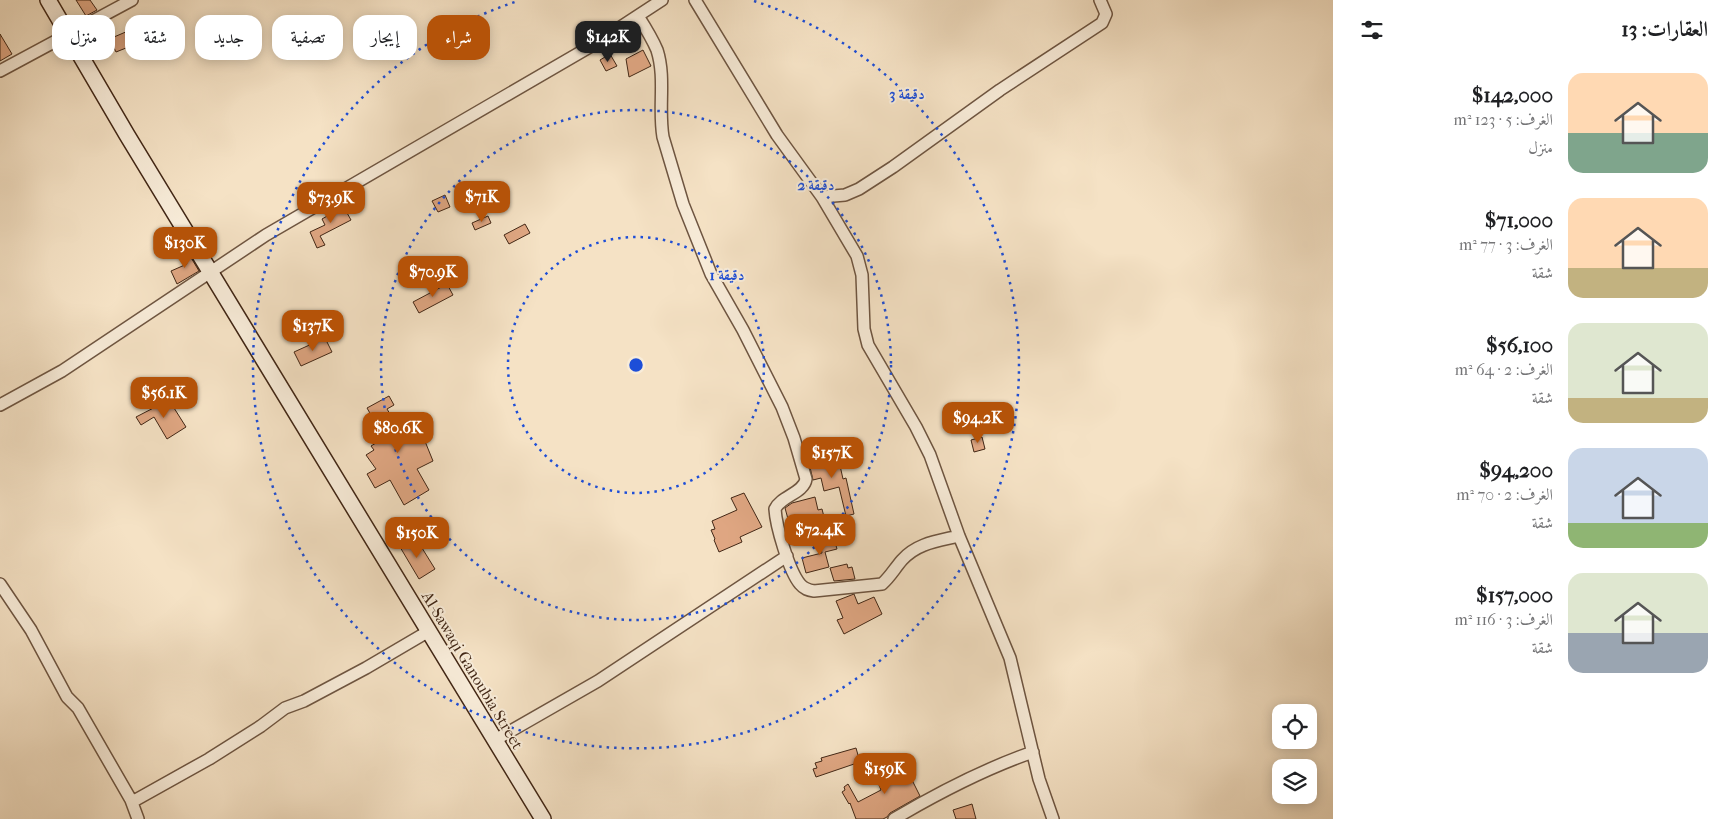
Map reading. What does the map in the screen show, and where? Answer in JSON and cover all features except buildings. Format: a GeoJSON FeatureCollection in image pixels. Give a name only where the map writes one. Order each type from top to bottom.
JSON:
{"type":"FeatureCollection","features":[{"type":"Feature","properties":{"kind":"street","name":"Al-Sawaqi Ganoubia Street"},"geometry":{"type":"LineString","coordinates":[[48,0],[57,15]]}},
{"type":"Feature","properties":{"kind":"street"},"geometry":{"type":"LineString","coordinates":[[104,15],[132,0]]}},
{"type":"Feature","properties":{"kind":"street"},"geometry":{"type":"LineString","coordinates":[[0,406],[62,370],[266,235],[586,49],[662,0]]}},
{"type":"Feature","properties":{"kind":"street"},"geometry":{"type":"LineString","coordinates":[[695,0],[777,135],[822,197],[852,246],[860,266],[864,300],[864,329],[868,346],[916,427],[930,455],[959,536],[1010,658],[1039,779],[1052,819]]}},
{"type":"Feature","properties":{"kind":"street"},"geometry":{"type":"LineString","coordinates":[[822,197],[845,194],[859,189],[893,167],[1000,90],[1102,23],[1106,14],[1100,0]]}},
{"type":"Feature","properties":{"kind":"street"},"geometry":{"type":"LineString","coordinates":[[638,16],[650,36],[658,56],[661,75],[660,107],[662,137],[682,204],[711,274],[743,330],[782,407],[794,438],[806,479],[804,486],[781,501],[775,509],[787,556],[801,586],[808,590],[823,591],[882,584],[903,558],[914,549],[922,545],[959,536]]}},
{"type":"Feature","properties":{"kind":"street"},"geometry":{"type":"LineString","coordinates":[[0,71],[52,43]]}},
{"type":"Feature","properties":{"kind":"street","name":"Al-Sawaqi Ganoubia Street"},"geometry":{"type":"LineString","coordinates":[[83,60],[543,819]]}},
{"type":"Feature","properties":{"kind":"street"},"geometry":{"type":"LineString","coordinates":[[495,740],[598,681],[787,556]]}},
{"type":"Feature","properties":{"kind":"street"},"geometry":{"type":"LineString","coordinates":[[0,584],[31,630],[67,697],[78,708],[132,802],[138,819]]}},
{"type":"Feature","properties":{"kind":"street"},"geometry":{"type":"LineString","coordinates":[[132,802],[209,759],[261,726],[285,708],[295,706],[322,692],[429,631]]}},
{"type":"Feature","properties":{"kind":"street"},"geometry":{"type":"LineString","coordinates":[[894,819],[930,798],[978,774],[1003,762],[1033,752]]}}]}
